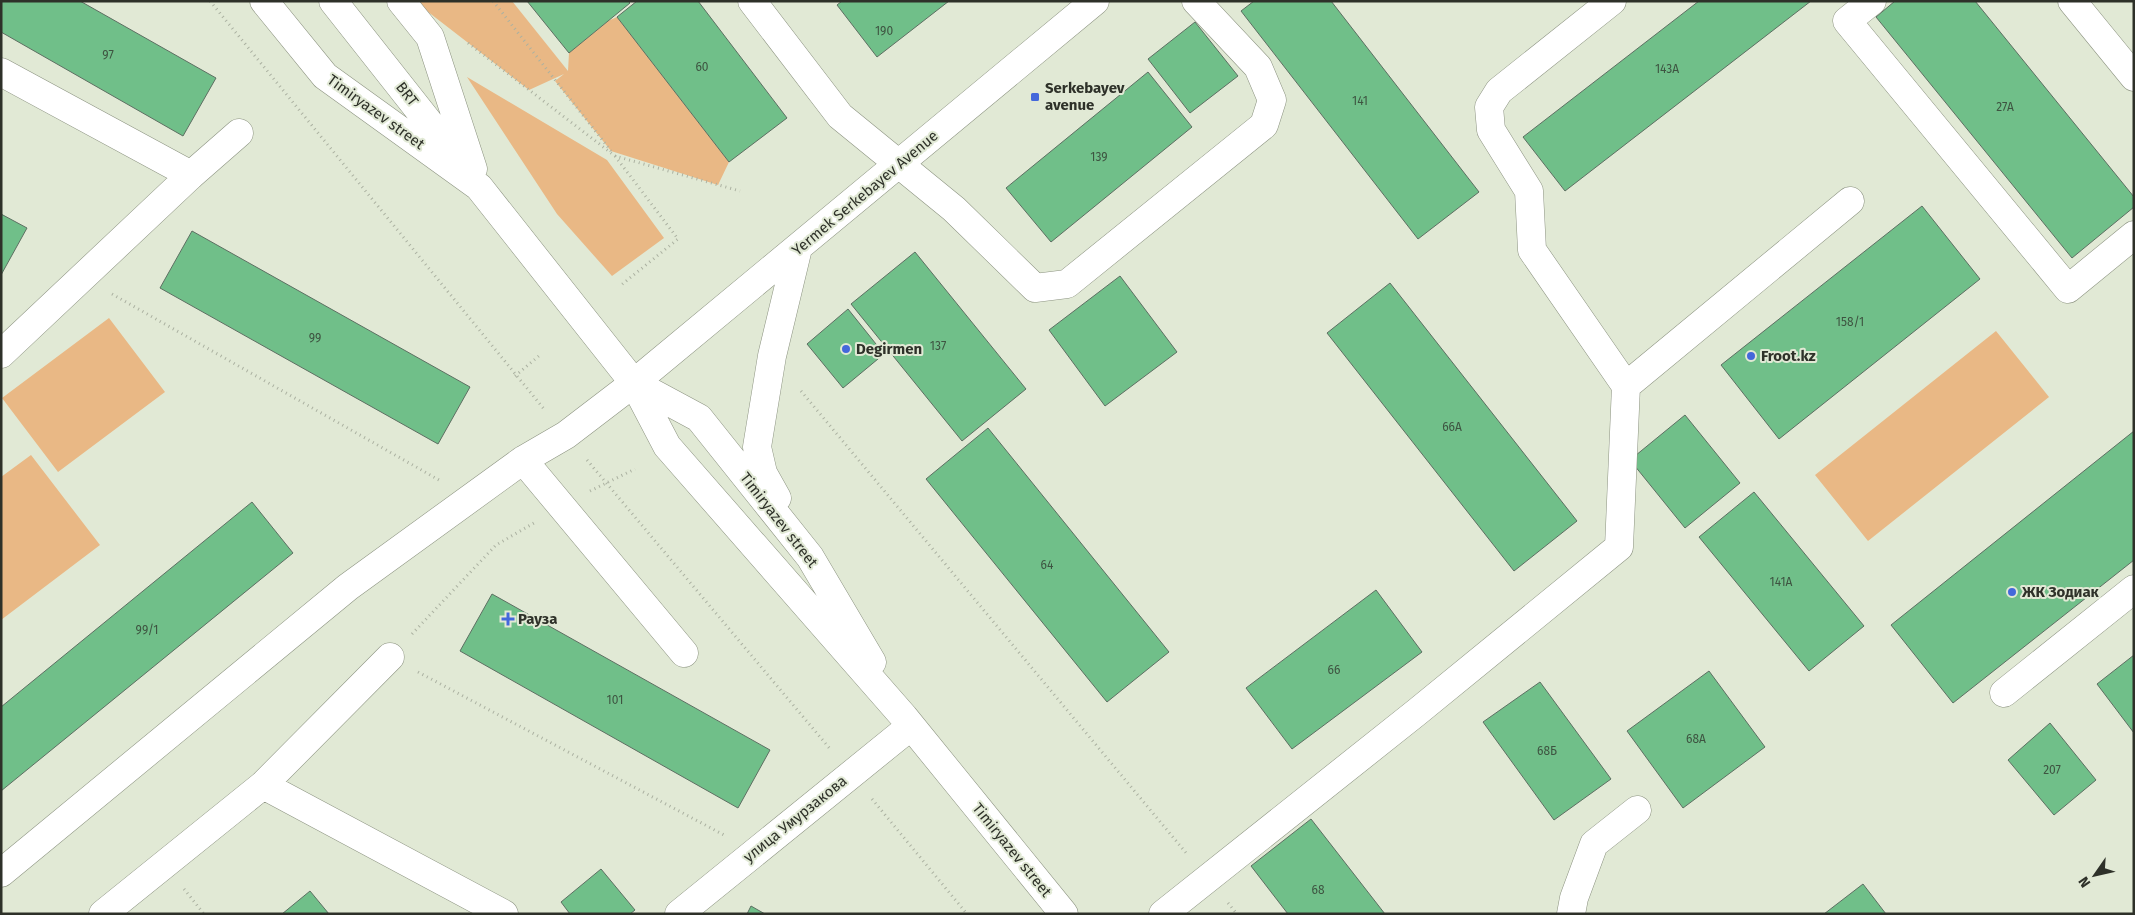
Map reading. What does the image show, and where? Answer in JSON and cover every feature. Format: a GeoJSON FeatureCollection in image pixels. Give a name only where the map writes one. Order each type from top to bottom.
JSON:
{"type":"FeatureCollection","features":[{"type":"Feature","properties":{"kind":"street","name":"Timiryazev street"},"geometry":{"type":"LineString","coordinates":[[264,1],[325,76],[479,187],[634,383],[666,446],[908,721],[1064,914]]}},
{"type":"Feature","properties":{"kind":"street","name":"BRT"},"geometry":{"type":"LineString","coordinates":[[333,1],[479,187]]}},
{"type":"Feature","properties":{"kind":"street","name":"Timiryazev street"},"geometry":{"type":"LineString","coordinates":[[401,1],[430,37],[479,187]]}},
{"type":"Feature","properties":{"kind":"street"},"geometry":{"type":"LineString","coordinates":[[752,1],[840,116],[954,208],[1035,288],[1067,284],[1264,125],[1272,100],[1258,67],[1196,1]]}},
{"type":"Feature","properties":{"kind":"street","name":"Yermek Serkebayev Avenue"},"geometry":{"type":"LineString","coordinates":[[1,873],[348,588],[523,460],[566,435],[634,383],[1095,1]]}},
{"type":"Feature","properties":{"kind":"street"},"geometry":{"type":"LineString","coordinates":[[1163,914],[1417,712],[1619,547],[1626,386],[1532,250],[1529,191],[1491,130],[1489,107],[1499,91],[1612,1]]}},
{"type":"Feature","properties":{"kind":"street"},"geometry":{"type":"LineString","coordinates":[[1872,1],[1847,21],[2068,288],[2134,235]]}},
{"type":"Feature","properties":{"kind":"street"},"geometry":{"type":"LineString","coordinates":[[2072,1],[2134,77]]}},
{"type":"Feature","properties":{"kind":"street"},"geometry":{"type":"LineString","coordinates":[[1,72],[191,174]]}},
{"type":"Feature","properties":{"kind":"street"},"geometry":{"type":"LineString","coordinates":[[1,354],[81,276],[191,174],[239,133]]}},
{"type":"Feature","properties":{"kind":"street"},"geometry":{"type":"LineString","coordinates":[[1626,386],[1850,201]]}},
{"type":"Feature","properties":{"kind":"street"},"geometry":{"type":"LineString","coordinates":[[798,248],[772,356],[757,447],[763,472],[810,557]]}},
{"type":"Feature","properties":{"kind":"street","name":"Timiryazev street"},"geometry":{"type":"LineString","coordinates":[[634,383],[700,418],[810,557],[908,721]]}},
{"type":"Feature","properties":{"kind":"street"},"geometry":{"type":"LineString","coordinates":[[523,460],[684,653]]}},
{"type":"Feature","properties":{"kind":"street"},"geometry":{"type":"LineString","coordinates":[[2004,694],[2134,589]]}},
{"type":"Feature","properties":{"kind":"street"},"geometry":{"type":"LineString","coordinates":[[103,914],[263,784],[390,657]]}},
{"type":"Feature","properties":{"kind":"street","name":"улица Умурзакова"},"geometry":{"type":"LineString","coordinates":[[679,914],[908,721]]}},
{"type":"Feature","properties":{"kind":"street"},"geometry":{"type":"LineString","coordinates":[[263,784],[504,914]]}},
{"type":"Feature","properties":{"kind":"street"},"geometry":{"type":"LineString","coordinates":[[1571,914],[1574,898],[1594,844],[1637,810]]}},
{"type":"Feature","properties":{"kind":"path"},"geometry":{"type":"LineString","coordinates":[[493,1],[678,238],[620,286]]}},
{"type":"Feature","properties":{"kind":"path"},"geometry":{"type":"LineString","coordinates":[[461,38],[614,156],[740,192]]}},
{"type":"Feature","properties":{"kind":"path"},"geometry":{"type":"LineString","coordinates":[[81,276],[470,498]]}},
{"type":"Feature","properties":{"kind":"path"},"geometry":{"type":"LineString","coordinates":[[515,376],[540,355]]}},
{"type":"Feature","properties":{"kind":"path"},"geometry":{"type":"LineString","coordinates":[[798,388],[1237,914]]}},
{"type":"Feature","properties":{"kind":"path"},"geometry":{"type":"LineString","coordinates":[[635,469],[606,482],[496,546],[390,657],[755,851]]}},
{"type":"Feature","properties":{"kind":"shaded area"},"geometry":{"type":"Polygon","coordinates":[[[414,1],[512,1],[568,71],[569,53],[608,21],[617,17],[729,162],[718,185],[611,151],[555,81],[564,74],[529,90],[414,1]]]}},
{"type":"Feature","properties":{"kind":"shaded area"},"geometry":{"type":"Polygon","coordinates":[[[467,77],[607,160],[664,238],[612,276],[557,214],[467,77]]]}},
{"type":"Feature","properties":{"kind":"shaded area"},"geometry":{"type":"Polygon","coordinates":[[[109,318],[165,392],[58,472],[2,398],[109,318]]]}},
{"type":"Feature","properties":{"kind":"shaded area"},"geometry":{"type":"Polygon","coordinates":[[[1996,331],[2049,397],[1868,541],[1815,475],[1996,331]]]}},
{"type":"Feature","properties":{"kind":"shaded area"},"geometry":{"type":"Polygon","coordinates":[[[31,455],[100,545],[1,620],[1,477],[31,455]]]}},
{"type":"Feature","properties":{"kind":"building"},"geometry":{"type":"Polygon","coordinates":[[[1,1],[80,1],[216,78],[183,136],[1,32],[1,1]]]}},
{"type":"Feature","properties":{"kind":"building"},"geometry":{"type":"Polygon","coordinates":[[[527,1],[628,1],[630,3],[569,53],[527,1]]]}},
{"type":"Feature","properties":{"kind":"building"},"geometry":{"type":"Polygon","coordinates":[[[637,1],[698,1],[787,118],[729,162],[617,17],[637,1]]]}},
{"type":"Feature","properties":{"kind":"building"},"geometry":{"type":"Polygon","coordinates":[[[842,1],[949,1],[877,57],[837,5],[842,1]]]}},
{"type":"Feature","properties":{"kind":"building"},"geometry":{"type":"Polygon","coordinates":[[[1254,1],[1331,1],[1479,192],[1418,239],[1241,11],[1254,1]]]}},
{"type":"Feature","properties":{"kind":"building"},"geometry":{"type":"Polygon","coordinates":[[[1699,1],[1811,1],[1565,191],[1523,137],[1699,1]]]}},
{"type":"Feature","properties":{"kind":"building"},"geometry":{"type":"Polygon","coordinates":[[[1895,1],[1975,1],[2134,197],[2134,207],[2072,258],[1876,17],[1895,1]]]}},
{"type":"Feature","properties":{"kind":"building"},"geometry":{"type":"Polygon","coordinates":[[[1195,22],[1238,76],[1190,113],[1148,59],[1195,22]]]}},
{"type":"Feature","properties":{"kind":"building"},"geometry":{"type":"Polygon","coordinates":[[[1148,72],[1192,127],[1051,242],[1006,188],[1148,72]]]}},
{"type":"Feature","properties":{"kind":"building"},"geometry":{"type":"Polygon","coordinates":[[[1922,206],[1980,279],[1779,439],[1721,365],[1922,206]]]}},
{"type":"Feature","properties":{"kind":"building"},"geometry":{"type":"Polygon","coordinates":[[[1,214],[27,228],[1,275],[1,214]]]}},
{"type":"Feature","properties":{"kind":"building"},"geometry":{"type":"Polygon","coordinates":[[[192,231],[470,387],[438,444],[160,288],[192,231]]]}},
{"type":"Feature","properties":{"kind":"building"},"geometry":{"type":"Polygon","coordinates":[[[915,252],[1026,389],[962,441],[851,304],[915,252]]]}},
{"type":"Feature","properties":{"kind":"building"},"geometry":{"type":"Polygon","coordinates":[[[1120,276],[1177,352],[1105,406],[1049,330],[1120,276]]]}},
{"type":"Feature","properties":{"kind":"building"},"geometry":{"type":"Polygon","coordinates":[[[1390,283],[1577,521],[1514,571],[1327,333],[1390,283]]]}},
{"type":"Feature","properties":{"kind":"building","name":"Degirmen"},"geometry":{"type":"Polygon","coordinates":[[[848,309],[884,354],[843,388],[807,344],[848,309]]]}},
{"type":"Feature","properties":{"kind":"building"},"geometry":{"type":"Polygon","coordinates":[[[1685,415],[1740,483],[1685,528],[1630,460],[1685,415]]]}},
{"type":"Feature","properties":{"kind":"building"},"geometry":{"type":"Polygon","coordinates":[[[988,428],[1169,652],[1107,702],[926,479],[988,428]]]}},
{"type":"Feature","properties":{"kind":"building","name":"ЖК Зодиак"},"geometry":{"type":"Polygon","coordinates":[[[2134,431],[2134,560],[1953,703],[1891,625],[2134,431]]]}},
{"type":"Feature","properties":{"kind":"building"},"geometry":{"type":"Polygon","coordinates":[[[1754,492],[1864,626],[1809,671],[1699,537],[1754,492]]]}},
{"type":"Feature","properties":{"kind":"building"},"geometry":{"type":"Polygon","coordinates":[[[252,502],[293,553],[1,791],[1,707],[252,502]]]}},
{"type":"Feature","properties":{"kind":"building"},"geometry":{"type":"Polygon","coordinates":[[[1376,590],[1422,652],[1292,749],[1246,688],[1376,590]]]}},
{"type":"Feature","properties":{"kind":"building"},"geometry":{"type":"Polygon","coordinates":[[[492,594],[770,750],[738,808],[460,651],[492,594]]]}},
{"type":"Feature","properties":{"kind":"building"},"geometry":{"type":"Polygon","coordinates":[[[2134,655],[2134,733],[2097,684],[2134,655]]]}},
{"type":"Feature","properties":{"kind":"building"},"geometry":{"type":"Polygon","coordinates":[[[1709,671],[1765,747],[1683,808],[1627,731],[1709,671]]]}},
{"type":"Feature","properties":{"kind":"building"},"geometry":{"type":"Polygon","coordinates":[[[1540,682],[1611,779],[1554,820],[1483,722],[1540,682]]]}},
{"type":"Feature","properties":{"kind":"building"},"geometry":{"type":"Polygon","coordinates":[[[2050,723],[2096,780],[2054,815],[2008,760],[2050,723]]]}},
{"type":"Feature","properties":{"kind":"building"},"geometry":{"type":"Polygon","coordinates":[[[1311,819],[1385,914],[1288,914],[1251,866],[1311,819]]]}},
{"type":"Feature","properties":{"kind":"building"},"geometry":{"type":"Polygon","coordinates":[[[601,869],[635,910],[630,914],[570,914],[561,902],[601,869]]]}},
{"type":"Feature","properties":{"kind":"building"},"geometry":{"type":"Polygon","coordinates":[[[1863,884],[1886,914],[1824,914],[1863,884]]]}},
{"type":"Feature","properties":{"kind":"building"},"geometry":{"type":"Polygon","coordinates":[[[310,891],[329,914],[282,914],[310,891]]]}},
{"type":"Feature","properties":{"kind":"building"},"geometry":{"type":"Polygon","coordinates":[[[751,906],[765,914],[747,914],[751,906]]]}},
{"type":"Feature","properties":{"kind":"place","name":"Serkebayev avenue"},"geometry":{"type":"Point","coordinates":[1035,97]}},
{"type":"Feature","properties":{"kind":"place","name":"Degirmen"},"geometry":{"type":"Point","coordinates":[846,349]}},
{"type":"Feature","properties":{"kind":"place","name":"Froot.kz"},"geometry":{"type":"Point","coordinates":[1751,356]}},
{"type":"Feature","properties":{"kind":"place","name":"ЖК Зодиак"},"geometry":{"type":"Point","coordinates":[2012,592]}},
{"type":"Feature","properties":{"kind":"place","name":"Рауза"},"geometry":{"type":"Point","coordinates":[508,619]}}]}
